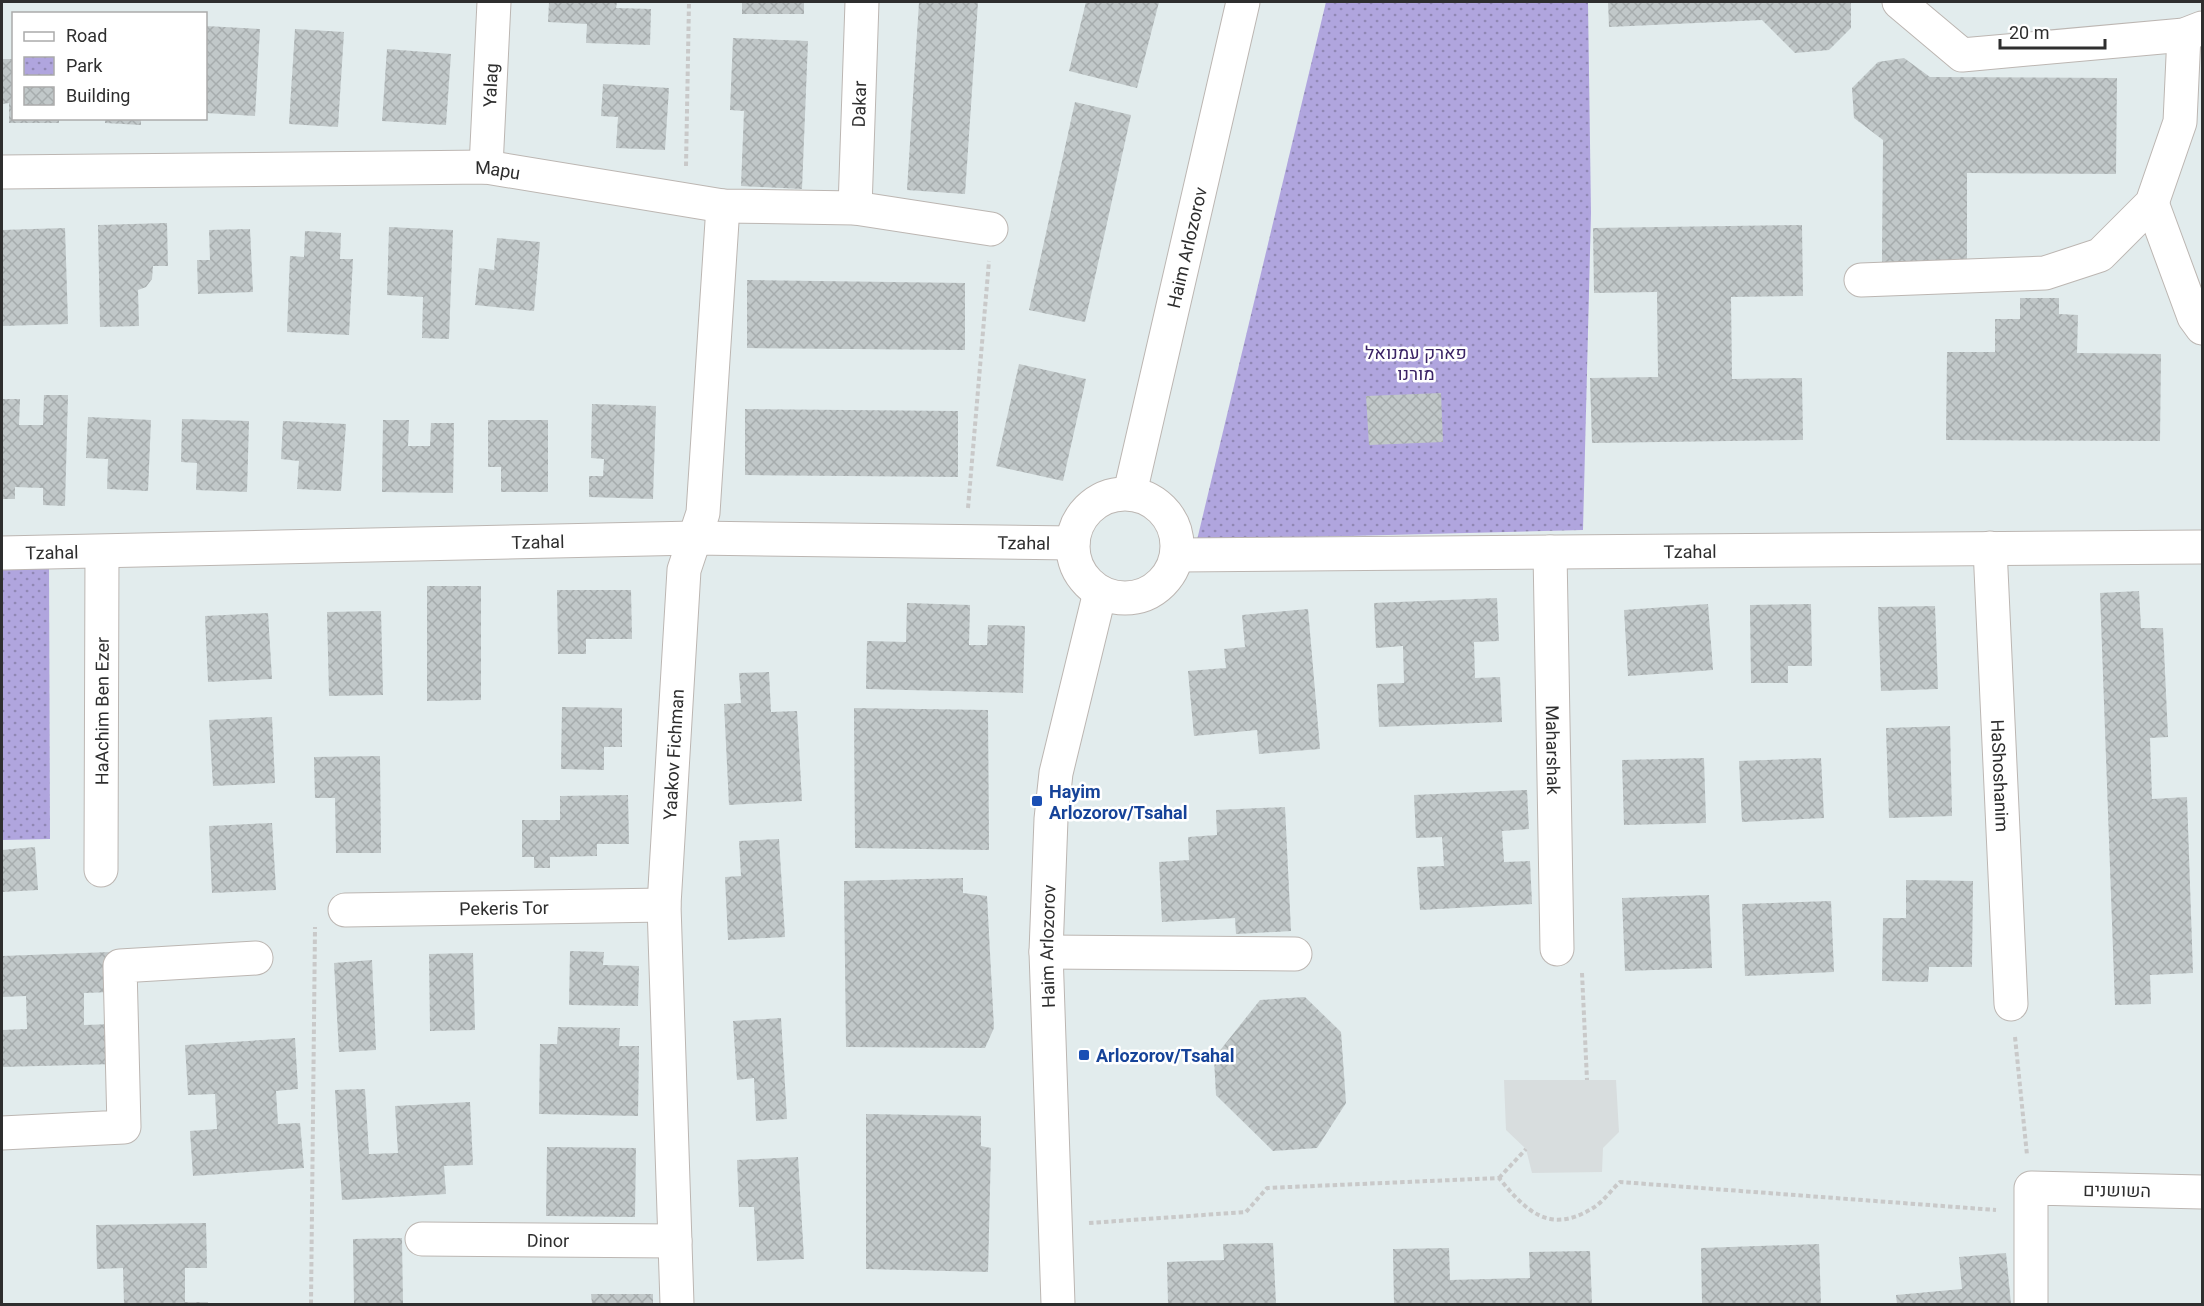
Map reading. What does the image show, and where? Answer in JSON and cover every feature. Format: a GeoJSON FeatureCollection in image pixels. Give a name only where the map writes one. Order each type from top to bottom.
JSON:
{"type":"FeatureCollection","features":[{"type":"Feature","properties":{"kind":"street","name":"Yalag"},"geometry":{"type":"LineString","coordinates":[[486,167],[494,2]]}},
{"type":"Feature","properties":{"kind":"street","name":"Dakar"},"geometry":{"type":"LineString","coordinates":[[855,208],[862,2]]}},
{"type":"Feature","properties":{"kind":"street","name":"Haim Arlozorov"},"geometry":{"type":"LineString","coordinates":[[1130,493],[1243,2]]}},
{"type":"Feature","properties":{"kind":"street"},"geometry":{"type":"LineString","coordinates":[[1861,280],[2044,273],[2100,255],[2152,202],[2180,122],[2193,31],[1962,55],[1899,2]]}},
{"type":"Feature","properties":{"kind":"street","name":"Mapu"},"geometry":{"type":"LineString","coordinates":[[2,172],[486,167],[723,206],[855,208],[991,229]]}},
{"type":"Feature","properties":{"kind":"street"},"geometry":{"type":"LineString","coordinates":[[2152,202],[2194,317],[2202,328]]}},
{"type":"Feature","properties":{"kind":"street","name":"Yaakov Fichman"},"geometry":{"type":"LineString","coordinates":[[677,1305],[664,905],[684,570],[703,513],[723,206]]}},
{"type":"Feature","properties":{"kind":"street"},"geometry":{"type":"LineString","coordinates":[[1130,493],[1147,497],[1161,507],[1172,521],[1178,537],[1178,555],[1167,578],[1148,594],[1124,599],[1100,592],[1088,584],[1074,558],[1073,543],[1076,526],[1085,512],[1097,501],[1113,494],[1130,493]]}},
{"type":"Feature","properties":{"kind":"street","name":"Tzahal"},"geometry":{"type":"LineString","coordinates":[[2,553],[695,538],[1073,543]]}},
{"type":"Feature","properties":{"kind":"street","name":"Tzahal"},"geometry":{"type":"LineString","coordinates":[[1178,555],[2202,547]]}},
{"type":"Feature","properties":{"kind":"street","name":"HaShoshanim"},"geometry":{"type":"LineString","coordinates":[[1990,548],[2011,1004]]}},
{"type":"Feature","properties":{"kind":"street","name":"HaAchim Ben Ezer"},"geometry":{"type":"LineString","coordinates":[[101,870],[102,552]]}},
{"type":"Feature","properties":{"kind":"street","name":"Maharshak"},"geometry":{"type":"LineString","coordinates":[[1550,552],[1570,958]]}},
{"type":"Feature","properties":{"kind":"street","name":"Haim Arlozorov"},"geometry":{"type":"LineString","coordinates":[[1058,1305],[1046,952],[1051,819],[1056,773],[1100,592]]}},
{"type":"Feature","properties":{"kind":"street","name":"Pekeris Tor"},"geometry":{"type":"LineString","coordinates":[[330,915],[664,905]]}},
{"type":"Feature","properties":{"kind":"street"},"geometry":{"type":"LineString","coordinates":[[1046,952],[1295,954]]}},
{"type":"Feature","properties":{"kind":"street"},"geometry":{"type":"LineString","coordinates":[[2,1133],[124,1127],[120,966],[256,958]]}},
{"type":"Feature","properties":{"kind":"street","name":"השושנים"},"geometry":{"type":"LineString","coordinates":[[2031,1201],[2202,1191]]}},
{"type":"Feature","properties":{"kind":"street"},"geometry":{"type":"LineString","coordinates":[[2031,1201],[2031,1305]]}},
{"type":"Feature","properties":{"kind":"street","name":"Dinor"},"geometry":{"type":"LineString","coordinates":[[422,1239],[675,1241]]}},
{"type":"Feature","properties":{"kind":"path"},"geometry":{"type":"LineString","coordinates":[[685,199],[689,2]]}},
{"type":"Feature","properties":{"kind":"path"},"geometry":{"type":"LineString","coordinates":[[965,541],[991,229]]}},
{"type":"Feature","properties":{"kind":"path"},"geometry":{"type":"LineString","coordinates":[[311,1305],[330,915]]}},
{"type":"Feature","properties":{"kind":"path"},"geometry":{"type":"LineString","coordinates":[[1570,958],[1587,1080]]}},
{"type":"Feature","properties":{"kind":"path"},"geometry":{"type":"LineString","coordinates":[[1499,1178],[1519,1202],[1535,1216],[1556,1218],[1577,1216],[1596,1207],[1620,1182],[2031,1201],[2011,1004]]}},
{"type":"Feature","properties":{"kind":"path"},"geometry":{"type":"LineString","coordinates":[[1055,1226],[1246,1212],[1267,1188],[1499,1178],[1526,1149]]}},
{"type":"Feature","properties":{"kind":"green space","name":"פארק עמנואל מורנו"},"geometry":{"type":"Polygon","coordinates":[[[1326,2],[1588,2],[1591,213],[1583,530],[1197,540],[1326,2]]]}},
{"type":"Feature","properties":{"kind":"green space"},"geometry":{"type":"Polygon","coordinates":[[[49,561],[50,839],[2,840],[2,562],[49,561]]]}},
{"type":"Feature","properties":{"kind":"shaded area"},"geometry":{"type":"Polygon","coordinates":[[[1504,1080],[1616,1080],[1619,1132],[1603,1148],[1602,1172],[1532,1173],[1526,1149],[1506,1130],[1504,1080]]]}},
{"type":"Feature","properties":{"kind":"building"},"geometry":{"type":"Polygon","coordinates":[[[549,2],[617,2],[616,8],[651,9],[650,45],[586,43],[587,24],[548,22],[549,2]]]}},
{"type":"Feature","properties":{"kind":"building"},"geometry":{"type":"Polygon","coordinates":[[[742,2],[804,2],[804,14],[742,14],[742,2]]]}},
{"type":"Feature","properties":{"kind":"building"},"geometry":{"type":"Polygon","coordinates":[[[919,2],[978,2],[965,194],[907,190],[919,2]]]}},
{"type":"Feature","properties":{"kind":"building"},"geometry":{"type":"Polygon","coordinates":[[[1086,2],[1159,2],[1137,88],[1069,71],[1086,2]]]}},
{"type":"Feature","properties":{"kind":"building"},"geometry":{"type":"Polygon","coordinates":[[[1608,2],[1851,2],[1851,28],[1829,50],[1795,53],[1762,20],[1609,27],[1608,2]]]}},
{"type":"Feature","properties":{"kind":"building"},"geometry":{"type":"Polygon","coordinates":[[[207,26],[260,29],[255,116],[207,113],[207,26]]]}},
{"type":"Feature","properties":{"kind":"building"},"geometry":{"type":"Polygon","coordinates":[[[295,29],[344,32],[338,127],[289,124],[295,29]]]}},
{"type":"Feature","properties":{"kind":"building"},"geometry":{"type":"Polygon","coordinates":[[[733,38],[808,41],[802,189],[741,186],[744,111],[730,110],[733,38]]]}},
{"type":"Feature","properties":{"kind":"building"},"geometry":{"type":"Polygon","coordinates":[[[387,49],[451,54],[446,125],[382,121],[387,49]]]}},
{"type":"Feature","properties":{"kind":"building"},"geometry":{"type":"Polygon","coordinates":[[[1904,58],[1930,77],[2117,78],[2116,174],[1967,173],[1967,264],[1882,263],[1883,140],[1854,118],[1852,88],[1878,62],[1904,58]]]}},
{"type":"Feature","properties":{"kind":"building"},"geometry":{"type":"Polygon","coordinates":[[[2,59],[12,59],[12,120],[59,120],[59,123],[9,123],[9,103],[2,104],[2,59]]]}},
{"type":"Feature","properties":{"kind":"building"},"geometry":{"type":"Polygon","coordinates":[[[603,84],[669,88],[665,150],[616,148],[618,117],[601,116],[603,84]]]}},
{"type":"Feature","properties":{"kind":"building"},"geometry":{"type":"Polygon","coordinates":[[[1075,102],[1131,115],[1085,322],[1029,310],[1075,102]]]}},
{"type":"Feature","properties":{"kind":"building"},"geometry":{"type":"Polygon","coordinates":[[[105,120],[141,120],[141,125],[105,123],[105,120]]]}},
{"type":"Feature","properties":{"kind":"building"},"geometry":{"type":"Polygon","coordinates":[[[167,223],[168,266],[153,266],[152,279],[146,287],[138,290],[139,326],[100,327],[98,225],[167,223]]]}},
{"type":"Feature","properties":{"kind":"building"},"geometry":{"type":"Polygon","coordinates":[[[1802,225],[1803,296],[1731,297],[1732,379],[1802,378],[1803,440],[1592,443],[1590,378],[1658,377],[1657,292],[1594,293],[1593,228],[1802,225]]]}},
{"type":"Feature","properties":{"kind":"building"},"geometry":{"type":"Polygon","coordinates":[[[389,227],[453,230],[449,339],[422,338],[423,297],[387,295],[389,227]]]}},
{"type":"Feature","properties":{"kind":"building"},"geometry":{"type":"Polygon","coordinates":[[[65,228],[68,324],[2,326],[2,230],[65,228]]]}},
{"type":"Feature","properties":{"kind":"building"},"geometry":{"type":"Polygon","coordinates":[[[250,229],[253,292],[198,294],[197,260],[210,260],[209,230],[250,229]]]}},
{"type":"Feature","properties":{"kind":"building"},"geometry":{"type":"Polygon","coordinates":[[[305,231],[341,233],[340,259],[353,259],[349,335],[287,332],[290,256],[304,257],[305,231]]]}},
{"type":"Feature","properties":{"kind":"building"},"geometry":{"type":"Polygon","coordinates":[[[497,238],[540,242],[534,311],[475,305],[479,268],[494,270],[497,238]]]}},
{"type":"Feature","properties":{"kind":"building"},"geometry":{"type":"Polygon","coordinates":[[[747,280],[965,283],[965,350],[747,348],[747,280]]]}},
{"type":"Feature","properties":{"kind":"building"},"geometry":{"type":"Polygon","coordinates":[[[2020,298],[2059,298],[2059,314],[2078,315],[2077,353],[2161,354],[2160,441],[1946,440],[1947,352],[1995,352],[1995,319],[2020,319],[2020,298]]]}},
{"type":"Feature","properties":{"kind":"building"},"geometry":{"type":"Polygon","coordinates":[[[1019,364],[1086,379],[1063,481],[996,466],[1019,364]]]}},
{"type":"Feature","properties":{"kind":"building"},"geometry":{"type":"Polygon","coordinates":[[[1441,393],[1443,442],[1369,445],[1366,396],[1441,393]]]}},
{"type":"Feature","properties":{"kind":"building"},"geometry":{"type":"Polygon","coordinates":[[[44,395],[68,395],[65,506],[43,505],[43,488],[15,487],[15,499],[2,499],[2,399],[20,399],[19,425],[43,425],[44,395]]]}},
{"type":"Feature","properties":{"kind":"building"},"geometry":{"type":"Polygon","coordinates":[[[592,404],[656,406],[653,499],[589,497],[589,476],[603,476],[604,459],[591,458],[592,404]]]}},
{"type":"Feature","properties":{"kind":"building"},"geometry":{"type":"Polygon","coordinates":[[[745,409],[958,411],[958,477],[745,475],[745,409]]]}},
{"type":"Feature","properties":{"kind":"building"},"geometry":{"type":"Polygon","coordinates":[[[88,417],[151,420],[148,491],[107,489],[108,459],[86,458],[88,417]]]}},
{"type":"Feature","properties":{"kind":"building"},"geometry":{"type":"Polygon","coordinates":[[[182,419],[249,421],[247,492],[196,490],[197,463],[181,462],[182,419]]]}},
{"type":"Feature","properties":{"kind":"building"},"geometry":{"type":"Polygon","coordinates":[[[383,420],[409,420],[408,446],[430,446],[431,423],[454,423],[453,493],[382,492],[383,420]]]}},
{"type":"Feature","properties":{"kind":"building"},"geometry":{"type":"Polygon","coordinates":[[[488,420],[548,420],[548,492],[501,492],[501,467],[488,467],[488,420]]]}},
{"type":"Feature","properties":{"kind":"building"},"geometry":{"type":"Polygon","coordinates":[[[283,421],[346,424],[341,491],[297,489],[299,461],[281,459],[283,421]]]}},
{"type":"Feature","properties":{"kind":"building"},"geometry":{"type":"Polygon","coordinates":[[[427,586],[481,586],[481,700],[427,701],[427,586]]]}},
{"type":"Feature","properties":{"kind":"building"},"geometry":{"type":"Polygon","coordinates":[[[557,590],[631,590],[632,639],[586,639],[586,654],[558,654],[557,590]]]}},
{"type":"Feature","properties":{"kind":"building"},"geometry":{"type":"Polygon","coordinates":[[[2139,591],[2141,628],[2163,628],[2168,737],[2150,738],[2152,799],[2187,797],[2193,973],[2150,975],[2151,1004],[2115,1005],[2100,593],[2139,591]]]}},
{"type":"Feature","properties":{"kind":"building"},"geometry":{"type":"Polygon","coordinates":[[[1497,598],[1499,641],[1474,642],[1475,678],[1500,677],[1502,722],[1379,727],[1377,684],[1404,683],[1403,646],[1376,648],[1374,603],[1497,598]]]}},
{"type":"Feature","properties":{"kind":"building"},"geometry":{"type":"Polygon","coordinates":[[[907,603],[970,605],[969,645],[987,645],[988,625],[1025,626],[1023,693],[866,689],[867,641],[906,642],[907,603]]]}},
{"type":"Feature","properties":{"kind":"building"},"geometry":{"type":"Polygon","coordinates":[[[1708,604],[1713,670],[1628,676],[1624,610],[1708,604]]]}},
{"type":"Feature","properties":{"kind":"building"},"geometry":{"type":"Polygon","coordinates":[[[1811,604],[1812,666],[1788,666],[1788,683],[1751,683],[1750,605],[1811,604]]]}},
{"type":"Feature","properties":{"kind":"building"},"geometry":{"type":"Polygon","coordinates":[[[1935,606],[1938,689],[1881,691],[1878,607],[1935,606]]]}},
{"type":"Feature","properties":{"kind":"building"},"geometry":{"type":"Polygon","coordinates":[[[1308,609],[1320,749],[1259,754],[1257,730],[1194,736],[1188,671],[1226,668],[1224,649],[1245,647],[1242,615],[1308,609]]]}},
{"type":"Feature","properties":{"kind":"building"},"geometry":{"type":"Polygon","coordinates":[[[381,611],[383,695],[329,696],[327,612],[381,611]]]}},
{"type":"Feature","properties":{"kind":"building"},"geometry":{"type":"Polygon","coordinates":[[[268,613],[272,679],[208,682],[205,616],[268,613]]]}},
{"type":"Feature","properties":{"kind":"building"},"geometry":{"type":"Polygon","coordinates":[[[769,672],[771,712],[797,711],[802,801],[729,805],[724,704],[741,703],[739,673],[769,672]]]}},
{"type":"Feature","properties":{"kind":"building"},"geometry":{"type":"Polygon","coordinates":[[[562,707],[622,708],[622,747],[604,747],[604,770],[561,769],[562,707]]]}},
{"type":"Feature","properties":{"kind":"building"},"geometry":{"type":"Polygon","coordinates":[[[854,708],[988,710],[989,850],[855,848],[854,708]]]}},
{"type":"Feature","properties":{"kind":"building"},"geometry":{"type":"Polygon","coordinates":[[[272,717],[275,783],[213,786],[209,720],[272,717]]]}},
{"type":"Feature","properties":{"kind":"building"},"geometry":{"type":"Polygon","coordinates":[[[1950,726],[1952,816],[1889,818],[1886,728],[1950,726]]]}},
{"type":"Feature","properties":{"kind":"building"},"geometry":{"type":"Polygon","coordinates":[[[380,756],[381,853],[336,853],[335,798],[315,798],[314,757],[380,756]]]}},
{"type":"Feature","properties":{"kind":"building"},"geometry":{"type":"Polygon","coordinates":[[[1704,758],[1706,823],[1624,825],[1622,760],[1704,758]]]}},
{"type":"Feature","properties":{"kind":"building"},"geometry":{"type":"Polygon","coordinates":[[[1821,758],[1824,818],[1742,822],[1739,761],[1821,758]]]}},
{"type":"Feature","properties":{"kind":"building"},"geometry":{"type":"Polygon","coordinates":[[[1527,790],[1529,829],[1502,831],[1504,862],[1530,861],[1532,904],[1420,910],[1417,867],[1444,866],[1442,837],[1416,838],[1414,795],[1527,790]]]}},
{"type":"Feature","properties":{"kind":"building"},"geometry":{"type":"Polygon","coordinates":[[[628,795],[629,844],[597,844],[597,856],[550,857],[550,868],[534,868],[534,857],[522,857],[522,820],[560,820],[560,796],[628,795]]]}},
{"type":"Feature","properties":{"kind":"building"},"geometry":{"type":"Polygon","coordinates":[[[1285,807],[1291,931],[1236,934],[1235,918],[1162,922],[1159,862],[1189,860],[1188,837],[1217,835],[1216,810],[1285,807]]]}},
{"type":"Feature","properties":{"kind":"building"},"geometry":{"type":"Polygon","coordinates":[[[272,823],[276,890],[212,893],[209,826],[272,823]]]}},
{"type":"Feature","properties":{"kind":"building"},"geometry":{"type":"Polygon","coordinates":[[[779,839],[785,937],[728,940],[725,877],[741,876],[739,841],[779,839]]]}},
{"type":"Feature","properties":{"kind":"building"},"geometry":{"type":"Polygon","coordinates":[[[35,847],[38,890],[2,892],[2,850],[35,847]]]}},
{"type":"Feature","properties":{"kind":"building"},"geometry":{"type":"Polygon","coordinates":[[[963,878],[963,893],[987,896],[994,1028],[985,1048],[846,1047],[844,881],[963,878]]]}},
{"type":"Feature","properties":{"kind":"building"},"geometry":{"type":"Polygon","coordinates":[[[1906,880],[1973,881],[1972,967],[1929,967],[1928,982],[1882,981],[1883,918],[1906,918],[1906,880]]]}},
{"type":"Feature","properties":{"kind":"building"},"geometry":{"type":"Polygon","coordinates":[[[1709,895],[1712,968],[1625,971],[1622,898],[1709,895]]]}},
{"type":"Feature","properties":{"kind":"building"},"geometry":{"type":"Polygon","coordinates":[[[1831,901],[1834,972],[1745,976],[1742,904],[1831,901]]]}},
{"type":"Feature","properties":{"kind":"building"},"geometry":{"type":"Polygon","coordinates":[[[570,951],[604,952],[603,965],[639,966],[638,1006],[569,1005],[570,951]]]}},
{"type":"Feature","properties":{"kind":"building"},"geometry":{"type":"Polygon","coordinates":[[[111,952],[113,992],[84,993],[84,1025],[115,1024],[116,1064],[2,1067],[2,1030],[27,1029],[26,996],[2,997],[2,956],[111,952]]]}},
{"type":"Feature","properties":{"kind":"building"},"geometry":{"type":"Polygon","coordinates":[[[473,953],[475,1030],[430,1031],[429,954],[473,953]]]}},
{"type":"Feature","properties":{"kind":"building"},"geometry":{"type":"Polygon","coordinates":[[[372,960],[376,1050],[339,1052],[334,963],[372,960]]]}},
{"type":"Feature","properties":{"kind":"building"},"geometry":{"type":"Polygon","coordinates":[[[1305,997],[1341,1032],[1346,1103],[1317,1148],[1273,1151],[1216,1095],[1214,1058],[1260,1000],[1305,997]]]}},
{"type":"Feature","properties":{"kind":"building"},"geometry":{"type":"Polygon","coordinates":[[[781,1018],[787,1119],[756,1121],[754,1078],[737,1080],[733,1021],[781,1018]]]}},
{"type":"Feature","properties":{"kind":"building"},"geometry":{"type":"Polygon","coordinates":[[[558,1027],[620,1028],[619,1046],[639,1046],[638,1116],[539,1114],[540,1044],[557,1044],[558,1027]]]}},
{"type":"Feature","properties":{"kind":"building"},"geometry":{"type":"Polygon","coordinates":[[[295,1038],[298,1089],[276,1091],[278,1124],[300,1123],[304,1168],[193,1176],[190,1131],[217,1129],[215,1094],[188,1095],[185,1045],[295,1038]]]}},
{"type":"Feature","properties":{"kind":"building"},"geometry":{"type":"Polygon","coordinates":[[[365,1089],[369,1154],[398,1153],[395,1106],[470,1102],[473,1165],[444,1166],[446,1194],[342,1200],[335,1090],[365,1089]]]}},
{"type":"Feature","properties":{"kind":"building"},"geometry":{"type":"Polygon","coordinates":[[[866,1114],[981,1116],[981,1146],[991,1148],[988,1272],[866,1269],[866,1114]]]}},
{"type":"Feature","properties":{"kind":"building"},"geometry":{"type":"Polygon","coordinates":[[[547,1147],[636,1148],[635,1217],[546,1216],[547,1147]]]}},
{"type":"Feature","properties":{"kind":"building"},"geometry":{"type":"Polygon","coordinates":[[[798,1157],[804,1259],[757,1261],[754,1207],[739,1207],[737,1160],[798,1157]]]}},
{"type":"Feature","properties":{"kind":"building"},"geometry":{"type":"Polygon","coordinates":[[[206,1223],[207,1268],[185,1268],[185,1302],[208,1302],[208,1304],[124,1304],[123,1268],[97,1269],[96,1225],[206,1223]]]}},
{"type":"Feature","properties":{"kind":"building"},"geometry":{"type":"Polygon","coordinates":[[[402,1238],[403,1304],[354,1304],[353,1239],[402,1238]]]}},
{"type":"Feature","properties":{"kind":"building"},"geometry":{"type":"Polygon","coordinates":[[[1273,1243],[1276,1304],[1168,1304],[1167,1262],[1224,1260],[1223,1244],[1273,1243]]]}},
{"type":"Feature","properties":{"kind":"building"},"geometry":{"type":"Polygon","coordinates":[[[1819,1244],[1821,1304],[1702,1304],[1701,1248],[1819,1244]]]}},
{"type":"Feature","properties":{"kind":"building"},"geometry":{"type":"Polygon","coordinates":[[[1449,1248],[1450,1280],[1530,1278],[1529,1252],[1590,1251],[1592,1304],[1394,1304],[1393,1249],[1449,1248]]]}},
{"type":"Feature","properties":{"kind":"building"},"geometry":{"type":"Polygon","coordinates":[[[2006,1253],[2011,1304],[1897,1304],[1896,1295],[1962,1289],[1959,1257],[2006,1253]]]}},
{"type":"Feature","properties":{"kind":"building"},"geometry":{"type":"Polygon","coordinates":[[[591,1294],[653,1294],[653,1304],[592,1304],[591,1294]]]}},
{"type":"Feature","properties":{"kind":"place","name":"Hayim Arlozorov/Tsahal"},"geometry":{"type":"Point","coordinates":[1037,801]}},
{"type":"Feature","properties":{"kind":"place","name":"Arlozorov/Tsahal"},"geometry":{"type":"Point","coordinates":[1084,1055]}}]}
